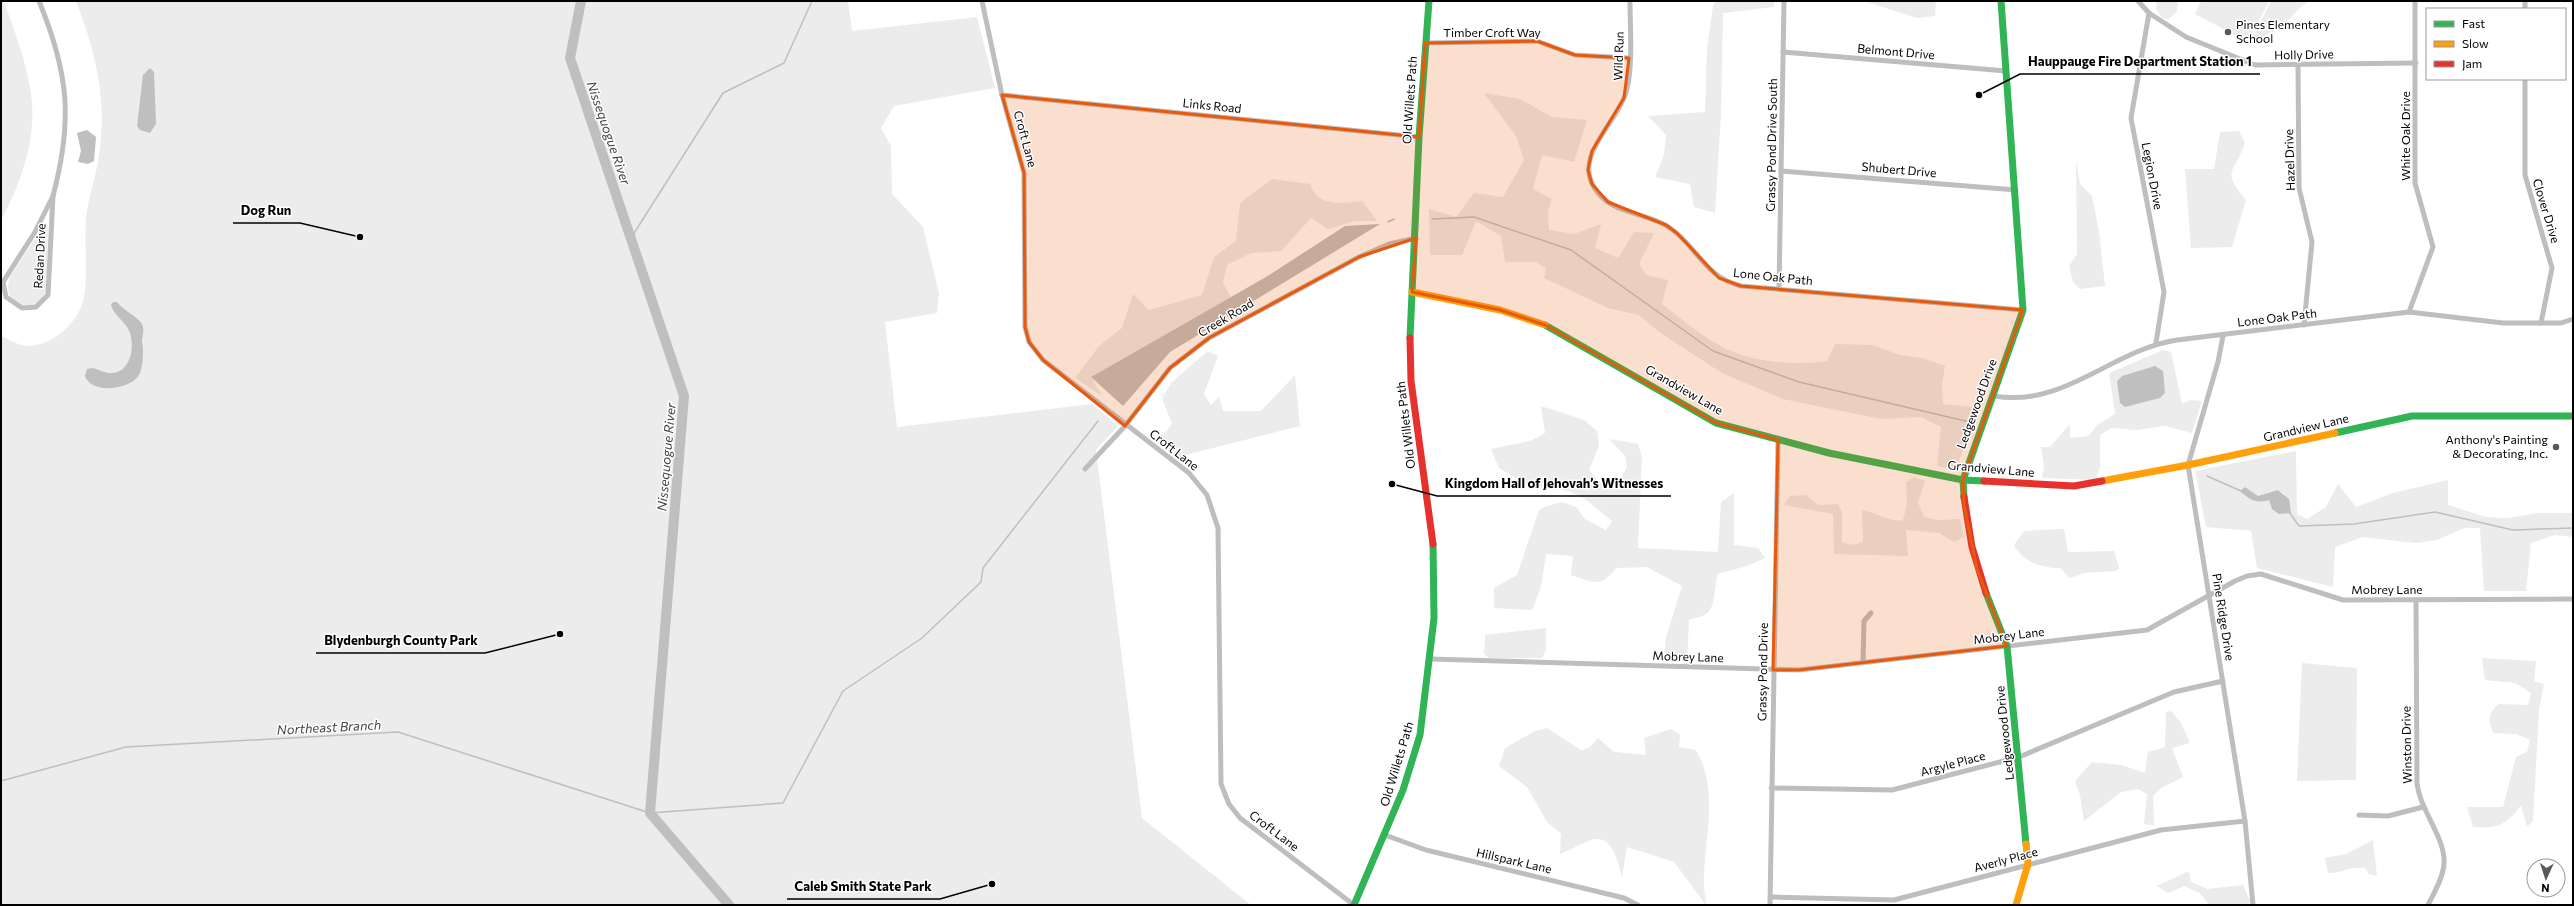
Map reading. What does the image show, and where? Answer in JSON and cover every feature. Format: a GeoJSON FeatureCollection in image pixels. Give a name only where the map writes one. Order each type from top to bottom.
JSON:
{"type":"FeatureCollection","features":[{"type":"Feature","properties":{"kind":"street","name":"Redan Drive"},"geometry":{"type":"LineString","coordinates":[[39,1],[56,47],[66,102],[64,152],[53,196],[48,295],[36,307],[22,308],[6,297],[4,282],[35,232],[53,196]]}},
{"type":"Feature","properties":{"kind":"street","name":"Croft Lane"},"geometry":{"type":"LineString","coordinates":[[982,1],[1002,95],[1024,173],[1025,327],[1029,342],[1043,360],[1199,483],[1207,495],[1217,518],[1221,784],[1229,804],[1240,818],[1354,905]]}},
{"type":"Feature","properties":{"kind":"street","name":"Old Willets Path"},"geometry":{"type":"LineString","coordinates":[[1354,905],[1385,836],[1420,735],[1434,618],[1435,557],[1411,381],[1412,292],[1416,238],[1419,137],[1425,43],[1430,1]]}},
{"type":"Feature","properties":{"kind":"street","name":"Wild Run"},"geometry":{"type":"LineString","coordinates":[[1619,109],[1628,88],[1630,1]]}},
{"type":"Feature","properties":{"kind":"street","name":"Grassy Pond Drive South"},"geometry":{"type":"LineString","coordinates":[[1779,289],[1784,1]]}},
{"type":"Feature","properties":{"kind":"street","name":"Ledgewood Drive"},"geometry":{"type":"LineString","coordinates":[[2001,1],[2016,190],[2023,310],[1994,396],[1965,467],[1962,480],[1964,505],[1977,568],[2003,631],[2007,646],[2019,757],[2028,864],[2016,905]]}},
{"type":"Feature","properties":{"kind":"street","name":"Holly Drive"},"geometry":{"type":"LineString","coordinates":[[2138,1],[2148,13],[2186,37],[2255,65],[2416,63]]}},
{"type":"Feature","properties":{"kind":"street","name":"White Oak Drive"},"geometry":{"type":"LineString","coordinates":[[2409,312],[2433,248],[2415,183],[2415,1]]}},
{"type":"Feature","properties":{"kind":"street","name":"Legion Drive"},"geometry":{"type":"LineString","coordinates":[[2148,13],[2131,118],[2164,292],[2156,343]]}},
{"type":"Feature","properties":{"kind":"street","name":"Timber Croft Way"},"geometry":{"type":"LineString","coordinates":[[1425,43],[1537,41],[1575,55],[1629,58]]}},
{"type":"Feature","properties":{"kind":"street","name":"Belmont Drive"},"geometry":{"type":"LineString","coordinates":[[1783,52],[2006,71]]}},
{"type":"Feature","properties":{"kind":"street","name":"Hazel Drive"},"geometry":{"type":"LineString","coordinates":[[2298,65],[2299,188],[2312,242],[2304,325]]}},
{"type":"Feature","properties":{"kind":"street","name":"Clover Drive"},"geometry":{"type":"LineString","coordinates":[[2525,80],[2524,175],[2552,268],[2541,323]]}},
{"type":"Feature","properties":{"kind":"street","name":"Links Road"},"geometry":{"type":"LineString","coordinates":[[1002,95],[1419,137]]}},
{"type":"Feature","properties":{"kind":"street","name":"Lone Oak Path"},"geometry":{"type":"LineString","coordinates":[[1619,109],[1592,151],[1588,170],[1599,194],[1621,209],[1666,225],[1677,232],[1701,262],[1728,283],[1779,289],[2023,310]]}},
{"type":"Feature","properties":{"kind":"street","name":"Shubert Drive"},"geometry":{"type":"LineString","coordinates":[[1781,171],[2016,190]]}},
{"type":"Feature","properties":{"kind":"street","name":"Creek Road"},"geometry":{"type":"LineString","coordinates":[[1085,470],[1125,426],[1170,368],[1209,338],[1359,257],[1389,244],[1416,238]]}},
{"type":"Feature","properties":{"kind":"street","name":"Grandview Lane"},"geometry":{"type":"LineString","coordinates":[[1412,292],[1500,310],[1545,325],[1716,423],[1778,440],[1962,480],[2074,486],[2188,466],[2412,416],[2573,416]]}},
{"type":"Feature","properties":{"kind":"street","name":"Lone Oak Path"},"geometry":{"type":"LineString","coordinates":[[1994,396],[2006,398],[2052,393],[2156,343],[2223,336],[2409,312],[2503,323],[2561,323],[2573,319]]}},
{"type":"Feature","properties":{"kind":"street","name":"Pine Ridge Drive"},"geometry":{"type":"LineString","coordinates":[[2223,336],[2218,362],[2188,466],[2245,821],[2253,905]]}},
{"type":"Feature","properties":{"kind":"street","name":"Grassy Pond Drive"},"geometry":{"type":"LineString","coordinates":[[1770,905],[1778,440]]}},
{"type":"Feature","properties":{"kind":"street","name":"Mobrey Lane"},"geometry":{"type":"LineString","coordinates":[[1430,659],[1798,670],[2146,630],[2247,576],[2261,574],[2343,600],[2573,600]]}},
{"type":"Feature","properties":{"kind":"street","name":"Winston Drive"},"geometry":{"type":"LineString","coordinates":[[2416,600],[2417,782],[2423,807],[2444,854],[2444,866],[2428,905]]}},
{"type":"Feature","properties":{"kind":"street"},"geometry":{"type":"LineString","coordinates":[[1863,663],[1864,621],[1871,613]]}},
{"type":"Feature","properties":{"kind":"street","name":"Argyle Place"},"geometry":{"type":"LineString","coordinates":[[1771,788],[1892,790],[2019,757],[2174,692],[2223,681]]}},
{"type":"Feature","properties":{"kind":"street"},"geometry":{"type":"LineString","coordinates":[[2359,815],[2388,816],[2423,807]]}},
{"type":"Feature","properties":{"kind":"street","name":"Averly Place"},"geometry":{"type":"LineString","coordinates":[[1770,898],[1894,900],[2161,830],[2245,821]]}},
{"type":"Feature","properties":{"kind":"street","name":"Hillspark Lane"},"geometry":{"type":"LineString","coordinates":[[1385,836],[1426,850],[1624,898],[1638,905]]}},
{"type":"Feature","properties":{"kind":"highlighted area"},"geometry":{"type":"Polygon","coordinates":[[[1537,41],[1575,55],[1629,58],[1624,98],[1592,151],[1588,170],[1592,184],[1608,202],[1666,225],[1677,233],[1719,278],[1741,286],[2023,310],[1963,480],[1964,505],[1977,569],[2007,646],[1799,670],[1773,670],[1778,440],[1716,423],[1545,325],[1500,310],[1412,292],[1416,238],[1359,257],[1209,338],[1170,368],[1125,426],[1043,360],[1029,342],[1025,327],[1024,173],[1002,95],[1419,137],[1425,43],[1537,41]]]}},
{"type":"Feature","properties":{"kind":"shaded area"},"geometry":{"type":"Polygon","coordinates":[[[1,1],[4,1],[24,62],[32,101],[32,119],[31,137],[22,172],[1,221],[1,1]]]}},
{"type":"Feature","properties":{"kind":"shaded area"},"geometry":{"type":"Polygon","coordinates":[[[76,1],[848,1],[852,31],[977,17],[995,88],[894,106],[881,128],[891,146],[892,194],[923,227],[939,293],[937,313],[885,322],[897,427],[1092,404],[1118,426],[1096,450],[1142,818],[1251,905],[1,905],[1,336],[26,346],[38,345],[48,341],[64,330],[77,315],[82,306],[86,277],[86,218],[98,161],[102,119],[99,80],[95,60],[76,1]]]}},
{"type":"Feature","properties":{"kind":"shaded area"},"geometry":{"type":"Polygon","coordinates":[[[1716,1],[1774,1],[1774,7],[1723,13],[1721,115],[1715,213],[1694,207],[1690,184],[1655,177],[1664,155],[1666,135],[1648,116],[1705,112],[1707,49],[1713,6],[1716,1]]]}},
{"type":"Feature","properties":{"kind":"shaded area"},"geometry":{"type":"Polygon","coordinates":[[[1864,1],[1936,1],[1935,16],[1917,18],[1864,1]]]}},
{"type":"Feature","properties":{"kind":"shaded area"},"geometry":{"type":"Polygon","coordinates":[[[2157,1],[2178,1],[2177,11],[2169,19],[2162,18],[2156,9],[2157,1]]]}},
{"type":"Feature","properties":{"kind":"shaded area"},"geometry":{"type":"Polygon","coordinates":[[[2201,1],[2269,1],[2248,42],[2195,14],[2201,1]]]}},
{"type":"Feature","properties":{"kind":"shaded area"},"geometry":{"type":"Polygon","coordinates":[[[2271,1],[2310,1],[2302,6],[2280,27],[2250,43],[2271,1]]]}},
{"type":"Feature","properties":{"kind":"shaded area"},"geometry":{"type":"Polygon","coordinates":[[[150,68],[154,72],[156,124],[150,133],[140,130],[137,126],[143,75],[150,68]]]}},
{"type":"Feature","properties":{"kind":"shaded area"},"geometry":{"type":"Polygon","coordinates":[[[1484,93],[1520,99],[1552,117],[1587,120],[1574,162],[1542,155],[1533,189],[1552,199],[1548,211],[1549,230],[1574,234],[1601,224],[1595,248],[1618,258],[1634,232],[1654,233],[1639,264],[1646,275],[1668,280],[1662,304],[1719,345],[1749,357],[1771,361],[1806,363],[1827,361],[1835,344],[1872,345],[1900,355],[1922,358],[1945,366],[1942,385],[1943,404],[1980,408],[1955,470],[1937,466],[1941,427],[1921,417],[1881,419],[1783,399],[1722,373],[1659,332],[1639,315],[1608,308],[1544,278],[1546,268],[1536,262],[1505,262],[1501,236],[1476,221],[1462,255],[1430,255],[1429,209],[1456,217],[1474,193],[1503,197],[1524,160],[1516,136],[1484,93]]]}},
{"type":"Feature","properties":{"kind":"shaded area"},"geometry":{"type":"Polygon","coordinates":[[[87,130],[96,137],[94,161],[88,164],[78,162],[81,151],[77,133],[87,130]]]}},
{"type":"Feature","properties":{"kind":"shaded area"},"geometry":{"type":"Polygon","coordinates":[[[2239,131],[2245,143],[2234,166],[2232,177],[2233,182],[2246,200],[2232,247],[2191,248],[2185,169],[2214,169],[2220,132],[2239,131]]]}},
{"type":"Feature","properties":{"kind":"shaded area"},"geometry":{"type":"Polygon","coordinates":[[[2076,161],[2080,184],[2092,196],[2099,231],[2105,286],[2080,289],[2073,282],[2069,266],[2077,254],[2076,161]]]}},
{"type":"Feature","properties":{"kind":"shaded area"},"geometry":{"type":"Polygon","coordinates":[[[1272,179],[1310,184],[1314,192],[1319,197],[1332,202],[1346,203],[1362,201],[1377,221],[1355,221],[1328,229],[1311,218],[1281,251],[1251,253],[1227,265],[1223,283],[1231,297],[1091,377],[1102,396],[1075,378],[1099,346],[1122,328],[1133,294],[1149,310],[1202,295],[1214,257],[1236,241],[1240,203],[1272,179]]]}},
{"type":"Feature","properties":{"kind":"shaded area"},"geometry":{"type":"Polygon","coordinates":[[[45,223],[48,227],[46,290],[42,300],[35,304],[21,305],[11,299],[8,286],[10,277],[45,223]]]}},
{"type":"Feature","properties":{"kind":"shaded area"},"geometry":{"type":"Polygon","coordinates":[[[1380,224],[1170,352],[1123,406],[1091,377],[1266,277],[1345,226],[1380,224]]]}},
{"type":"Feature","properties":{"kind":"shaded area"},"geometry":{"type":"Polygon","coordinates":[[[113,302],[117,302],[142,324],[142,362],[140,373],[136,379],[121,386],[103,388],[95,386],[89,382],[85,376],[87,369],[92,368],[110,373],[120,371],[129,361],[132,347],[130,333],[112,308],[111,305],[113,302]]]}},
{"type":"Feature","properties":{"kind":"shaded area"},"geometry":{"type":"Polygon","coordinates":[[[2163,350],[2171,352],[2182,404],[2190,400],[2202,401],[2192,433],[2165,426],[2137,430],[2112,428],[2100,435],[2100,468],[2095,480],[2042,478],[2044,467],[2041,447],[2050,447],[2070,424],[2070,438],[2089,436],[2097,425],[2115,414],[2109,373],[2163,350]]]}},
{"type":"Feature","properties":{"kind":"shaded area"},"geometry":{"type":"Polygon","coordinates":[[[1208,351],[1218,356],[1204,394],[1211,405],[1242,372],[1219,397],[1223,411],[1261,411],[1295,375],[1300,426],[1178,457],[1154,440],[1165,433],[1172,424],[1162,398],[1172,382],[1208,351]]]}},
{"type":"Feature","properties":{"kind":"shaded area"},"geometry":{"type":"Polygon","coordinates":[[[2155,366],[2163,371],[2165,393],[2160,398],[2125,407],[2120,403],[2117,381],[2122,376],[2155,366]]]}},
{"type":"Feature","properties":{"kind":"shaded area"},"geometry":{"type":"Polygon","coordinates":[[[1541,406],[1584,420],[1597,431],[1599,446],[1589,470],[1603,486],[1616,488],[1627,467],[1625,456],[1609,439],[1638,444],[1642,457],[1638,548],[1718,552],[1721,502],[1734,493],[1734,545],[1758,548],[1765,558],[1750,565],[1718,574],[1710,610],[1703,616],[1689,620],[1687,661],[1664,661],[1666,637],[1682,586],[1647,567],[1616,568],[1606,579],[1596,582],[1571,575],[1573,556],[1546,554],[1541,587],[1532,610],[1494,608],[1494,588],[1517,575],[1539,510],[1562,502],[1576,507],[1585,519],[1606,530],[1612,521],[1585,499],[1569,491],[1529,486],[1499,468],[1491,449],[1530,441],[1545,433],[1541,406]]]}},
{"type":"Feature","properties":{"kind":"shaded area"},"geometry":{"type":"Polygon","coordinates":[[[2296,451],[2297,514],[2307,519],[2326,507],[2338,484],[2356,507],[2393,493],[2448,480],[2448,505],[2486,517],[2508,518],[2538,513],[2573,513],[2573,537],[2555,535],[2531,543],[2526,591],[2484,591],[2480,528],[2464,528],[2437,540],[2416,543],[2363,537],[2335,547],[2333,587],[2257,568],[2251,531],[2206,527],[2195,471],[2296,451]],[[2245,487],[2249,499],[2286,495],[2278,490],[2258,496],[2245,487]]]}},
{"type":"Feature","properties":{"kind":"shaded area"},"geometry":{"type":"Polygon","coordinates":[[[1914,477],[1925,481],[1918,502],[1924,517],[1938,520],[1960,519],[1964,537],[1954,542],[1939,533],[1906,530],[1908,556],[1834,554],[1833,514],[1784,505],[1790,496],[1806,495],[1818,505],[1838,504],[1842,512],[1842,542],[1853,545],[1863,542],[1862,510],[1888,519],[1898,521],[1903,520],[1907,504],[1906,482],[1914,477]]]}},
{"type":"Feature","properties":{"kind":"shaded area"},"geometry":{"type":"Polygon","coordinates":[[[2245,487],[2258,496],[2278,490],[2289,499],[2291,513],[2279,514],[2272,509],[2269,500],[2260,502],[2250,499],[2240,491],[2245,487]]]}},
{"type":"Feature","properties":{"kind":"shaded area"},"geometry":{"type":"Polygon","coordinates":[[[2064,529],[2068,552],[2114,551],[2119,568],[2116,571],[2084,573],[2070,578],[2060,568],[2046,567],[2033,563],[2022,556],[2014,545],[2024,531],[2064,529]]]}},
{"type":"Feature","properties":{"kind":"shaded area"},"geometry":{"type":"Polygon","coordinates":[[[1546,628],[1546,650],[1542,658],[1489,658],[1484,654],[1485,635],[1546,628]]]}},
{"type":"Feature","properties":{"kind":"shaded area"},"geometry":{"type":"Polygon","coordinates":[[[2482,658],[2536,661],[2534,681],[2544,684],[2539,710],[2533,821],[2527,827],[2521,805],[2506,821],[2489,827],[2473,827],[2467,807],[2503,807],[2516,757],[2527,752],[2530,740],[2516,734],[2493,733],[2490,724],[2490,717],[2495,707],[2499,704],[2528,705],[2531,693],[2515,683],[2485,680],[2482,658]]]}},
{"type":"Feature","properties":{"kind":"shaded area"},"geometry":{"type":"Polygon","coordinates":[[[2302,663],[2357,668],[2356,780],[2297,781],[2302,663]]]}},
{"type":"Feature","properties":{"kind":"shaded area"},"geometry":{"type":"Polygon","coordinates":[[[2171,711],[2181,723],[2190,743],[2172,748],[2183,777],[2161,788],[2153,796],[2154,826],[2144,824],[2147,794],[2138,789],[2121,792],[2084,821],[2080,795],[2075,781],[2092,762],[2121,765],[2145,773],[2148,752],[2165,747],[2166,712],[2171,711]]]}},
{"type":"Feature","properties":{"kind":"shaded area"},"geometry":{"type":"Polygon","coordinates":[[[1547,728],[1581,750],[1589,748],[1598,738],[1614,752],[1646,755],[1644,738],[1671,729],[1680,735],[1679,747],[1696,750],[1703,764],[1709,795],[1704,878],[1706,905],[1674,862],[1627,847],[1622,877],[1614,852],[1607,842],[1595,839],[1560,854],[1561,834],[1547,822],[1527,787],[1499,766],[1505,748],[1535,731],[1547,728]]]}},
{"type":"Feature","properties":{"kind":"shaded area"},"geometry":{"type":"Polygon","coordinates":[[[2373,840],[2377,876],[2369,874],[2365,868],[2328,873],[2325,858],[2346,854],[2373,840]]]}},
{"type":"Feature","properties":{"kind":"shaded area"},"geometry":{"type":"Polygon","coordinates":[[[2189,871],[2191,882],[2207,889],[2243,885],[2250,901],[2249,905],[2209,905],[2200,893],[2184,886],[2168,893],[2157,886],[2189,871]]]}},
{"type":"Feature","properties":{"kind":"waterway","name":"Nissequogue River"},"geometry":{"type":"LineString","coordinates":[[581,1],[570,58],[684,396],[650,813],[729,905]]}},
{"type":"Feature","properties":{"kind":"waterway"},"geometry":{"type":"LineString","coordinates":[[631,238],[723,93],[784,63],[812,1]]}},
{"type":"Feature","properties":{"kind":"waterway"},"geometry":{"type":"LineString","coordinates":[[1432,219],[1474,217],[1571,250],[1713,351],[1799,382],[1974,423]]}},
{"type":"Feature","properties":{"kind":"waterway"},"geometry":{"type":"LineString","coordinates":[[1388,222],[1394,219]]}},
{"type":"Feature","properties":{"kind":"waterway","name":"Northeast Branch"},"geometry":{"type":"LineString","coordinates":[[1,781],[126,747],[398,732],[650,813],[783,803],[843,691],[922,638],[981,582],[983,568],[1098,421]]}},
{"type":"Feature","properties":{"kind":"waterway"},"geometry":{"type":"LineString","coordinates":[[2207,476],[2241,491]]}},
{"type":"Feature","properties":{"kind":"waterway"},"geometry":{"type":"LineString","coordinates":[[2289,512],[2299,526],[2354,524],[2435,512],[2513,530],[2573,528]]}},
{"type":"Feature","properties":{"kind":"traffic: fast"},"geometry":{"type":"LineString","coordinates":[[1410,338],[1419,137],[1429,1]]}},
{"type":"Feature","properties":{"kind":"traffic: fast"},"geometry":{"type":"LineString","coordinates":[[1964,497],[1963,480],[2023,310],[2001,1]]}},
{"type":"Feature","properties":{"kind":"traffic: fast"},"geometry":{"type":"LineString","coordinates":[[1545,325],[1716,423],[1829,453],[1963,480],[1984,481]]}},
{"type":"Feature","properties":{"kind":"traffic: fast"},"geometry":{"type":"LineString","coordinates":[[2335,433],[2412,416],[2573,416]]}},
{"type":"Feature","properties":{"kind":"traffic: fast"},"geometry":{"type":"LineString","coordinates":[[1354,905],[1403,790],[1420,735],[1434,618],[1433,544]]}},
{"type":"Feature","properties":{"kind":"traffic: fast"},"geometry":{"type":"LineString","coordinates":[[1986,593],[2007,646],[2026,844]]}},
{"type":"Feature","properties":{"kind":"traffic: slow"},"geometry":{"type":"LineString","coordinates":[[1412,292],[1500,310],[1545,325]]}},
{"type":"Feature","properties":{"kind":"traffic: slow"},"geometry":{"type":"LineString","coordinates":[[2102,481],[2188,465],[2335,433]]}},
{"type":"Feature","properties":{"kind":"traffic: slow"},"geometry":{"type":"LineString","coordinates":[[2016,905],[2028,864],[2026,844]]}},
{"type":"Feature","properties":{"kind":"traffic: jam"},"geometry":{"type":"LineString","coordinates":[[1410,338],[1411,381],[1433,544]]}},
{"type":"Feature","properties":{"kind":"traffic: jam"},"geometry":{"type":"LineString","coordinates":[[1984,481],[2074,486],[2102,481]]}},
{"type":"Feature","properties":{"kind":"traffic: jam"},"geometry":{"type":"LineString","coordinates":[[1964,497],[1972,547],[1986,593]]}},
{"type":"Feature","properties":{"kind":"place","name":"Pines Elementary School"},"geometry":{"type":"Point","coordinates":[2228,32]}},
{"type":"Feature","properties":{"kind":"place","name":"Hauppauge Fire Department Station 1"},"geometry":{"type":"Point","coordinates":[1979,95]}},
{"type":"Feature","properties":{"kind":"place","name":"Dog Run"},"geometry":{"type":"Point","coordinates":[360,237]}},
{"type":"Feature","properties":{"kind":"place","name":"Anthony's Painting & Decorating, Inc."},"geometry":{"type":"Point","coordinates":[2556,447]}},
{"type":"Feature","properties":{"kind":"place","name":"Kingdom Hall of Jehovah’s Witnesses"},"geometry":{"type":"Point","coordinates":[1392,484]}},
{"type":"Feature","properties":{"kind":"place","name":"Blydenburgh County Park"},"geometry":{"type":"Point","coordinates":[560,634]}},
{"type":"Feature","properties":{"kind":"place","name":"Caleb Smith State Park"},"geometry":{"type":"Point","coordinates":[992,884]}}]}
